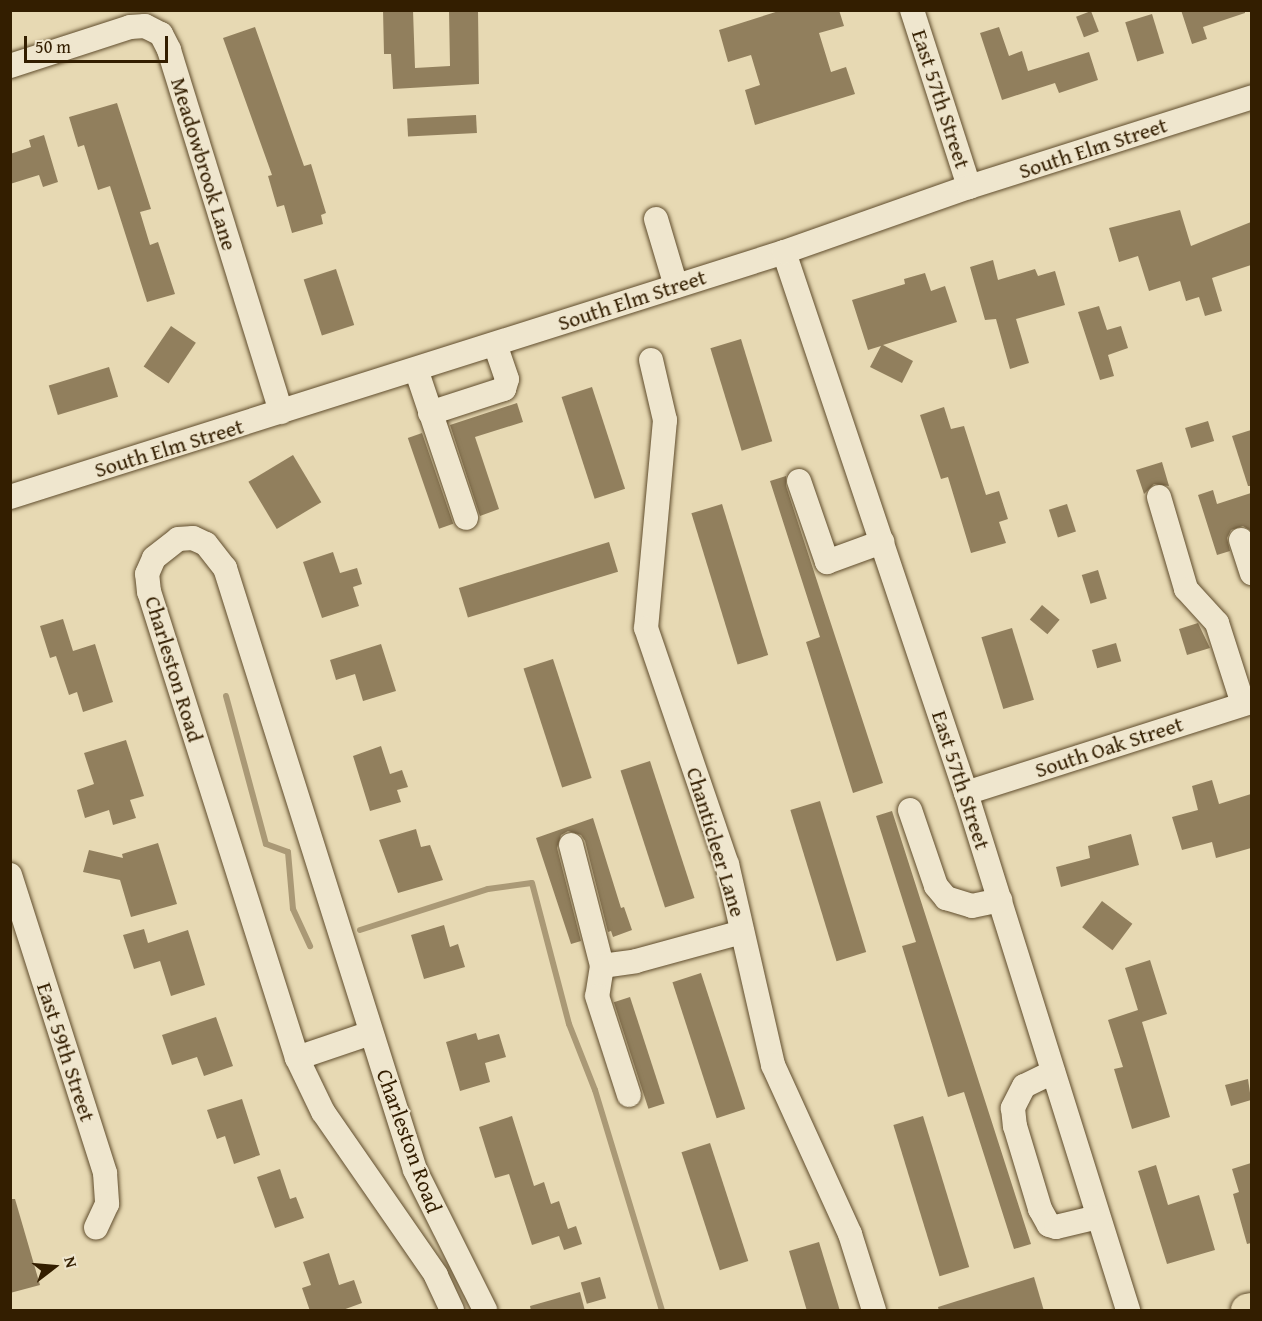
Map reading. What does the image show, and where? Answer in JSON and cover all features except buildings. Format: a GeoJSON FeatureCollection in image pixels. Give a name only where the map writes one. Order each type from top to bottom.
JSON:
{"type":"FeatureCollection","features":[{"type":"Feature","properties":{"kind":"street","name":"East 57th Street"},"geometry":{"type":"LineString","coordinates":[[912,10],[969,187]]}},
{"type":"Feature","properties":{"kind":"street","name":"Meadowbrook Lane"},"geometry":{"type":"LineString","coordinates":[[10,66],[130,27],[145,26],[161,34],[170,50],[281,412]]}},
{"type":"Feature","properties":{"kind":"street","name":"South Elm Street"},"geometry":{"type":"LineString","coordinates":[[10,497],[784,252],[969,187],[1251,97]]}},
{"type":"Feature","properties":{"kind":"street"},"geometry":{"type":"LineString","coordinates":[[656,219],[676,286]]}},
{"type":"Feature","properties":{"kind":"street","name":"East 57th Street"},"geometry":{"type":"LineString","coordinates":[[784,252],[966,793],[1128,1311]]}},
{"type":"Feature","properties":{"kind":"street"},"geometry":{"type":"LineString","coordinates":[[430,413],[504,389],[507,379],[495,344]]}},
{"type":"Feature","properties":{"kind":"street","name":"Chanticleer Lane"},"geometry":{"type":"LineString","coordinates":[[651,360],[665,420],[646,628],[727,864],[772,1065],[850,1234],[874,1311]]}},
{"type":"Feature","properties":{"kind":"street"},"geometry":{"type":"LineString","coordinates":[[416,369],[466,518]]}},
{"type":"Feature","properties":{"kind":"street"},"geometry":{"type":"LineString","coordinates":[[799,481],[827,562],[882,542]]}},
{"type":"Feature","properties":{"kind":"street"},"geometry":{"type":"LineString","coordinates":[[1159,496],[1186,589],[1216,623],[1247,703]]}},
{"type":"Feature","properties":{"kind":"street","name":"Charleston Road"},"geometry":{"type":"LineString","coordinates":[[452,1311],[436,1275],[323,1112],[297,1058],[149,592],[147,573],[154,558],[178,538],[193,538],[206,544],[225,568],[415,1170],[484,1311]]}},
{"type":"Feature","properties":{"kind":"street"},"geometry":{"type":"LineString","coordinates":[[1241,540],[1251,573]]}},
{"type":"Feature","properties":{"kind":"street","name":"South Oak Street"},"geometry":{"type":"LineString","coordinates":[[966,793],[1247,703]]}},
{"type":"Feature","properties":{"kind":"street"},"geometry":{"type":"LineString","coordinates":[[910,810],[933,878],[946,898],[972,906],[1000,900]]}},
{"type":"Feature","properties":{"kind":"street"},"geometry":{"type":"LineString","coordinates":[[572,845],[602,966],[597,996],[629,1095]]}},
{"type":"Feature","properties":{"kind":"street","name":"East 59th Street"},"geometry":{"type":"LineString","coordinates":[[10,875],[105,1173],[107,1204],[96,1228]]}},
{"type":"Feature","properties":{"kind":"street"},"geometry":{"type":"LineString","coordinates":[[602,966],[636,961],[742,932]]}},
{"type":"Feature","properties":{"kind":"street"},"geometry":{"type":"LineString","coordinates":[[297,1058],[371,1033]]}},
{"type":"Feature","properties":{"kind":"street"},"geometry":{"type":"LineString","coordinates":[[1053,1072],[1024,1086],[1013,1108],[1015,1126],[1040,1209],[1049,1225],[1056,1227],[1098,1217]]}},
{"type":"Feature","properties":{"kind":"waterway"},"geometry":{"type":"LineString","coordinates":[[226,696],[266,844],[288,852],[293,909],[310,946]]}},
{"type":"Feature","properties":{"kind":"waterway"},"geometry":{"type":"LineString","coordinates":[[360,930],[488,889],[532,883],[569,1024],[595,1090],[662,1310]]}}]}
